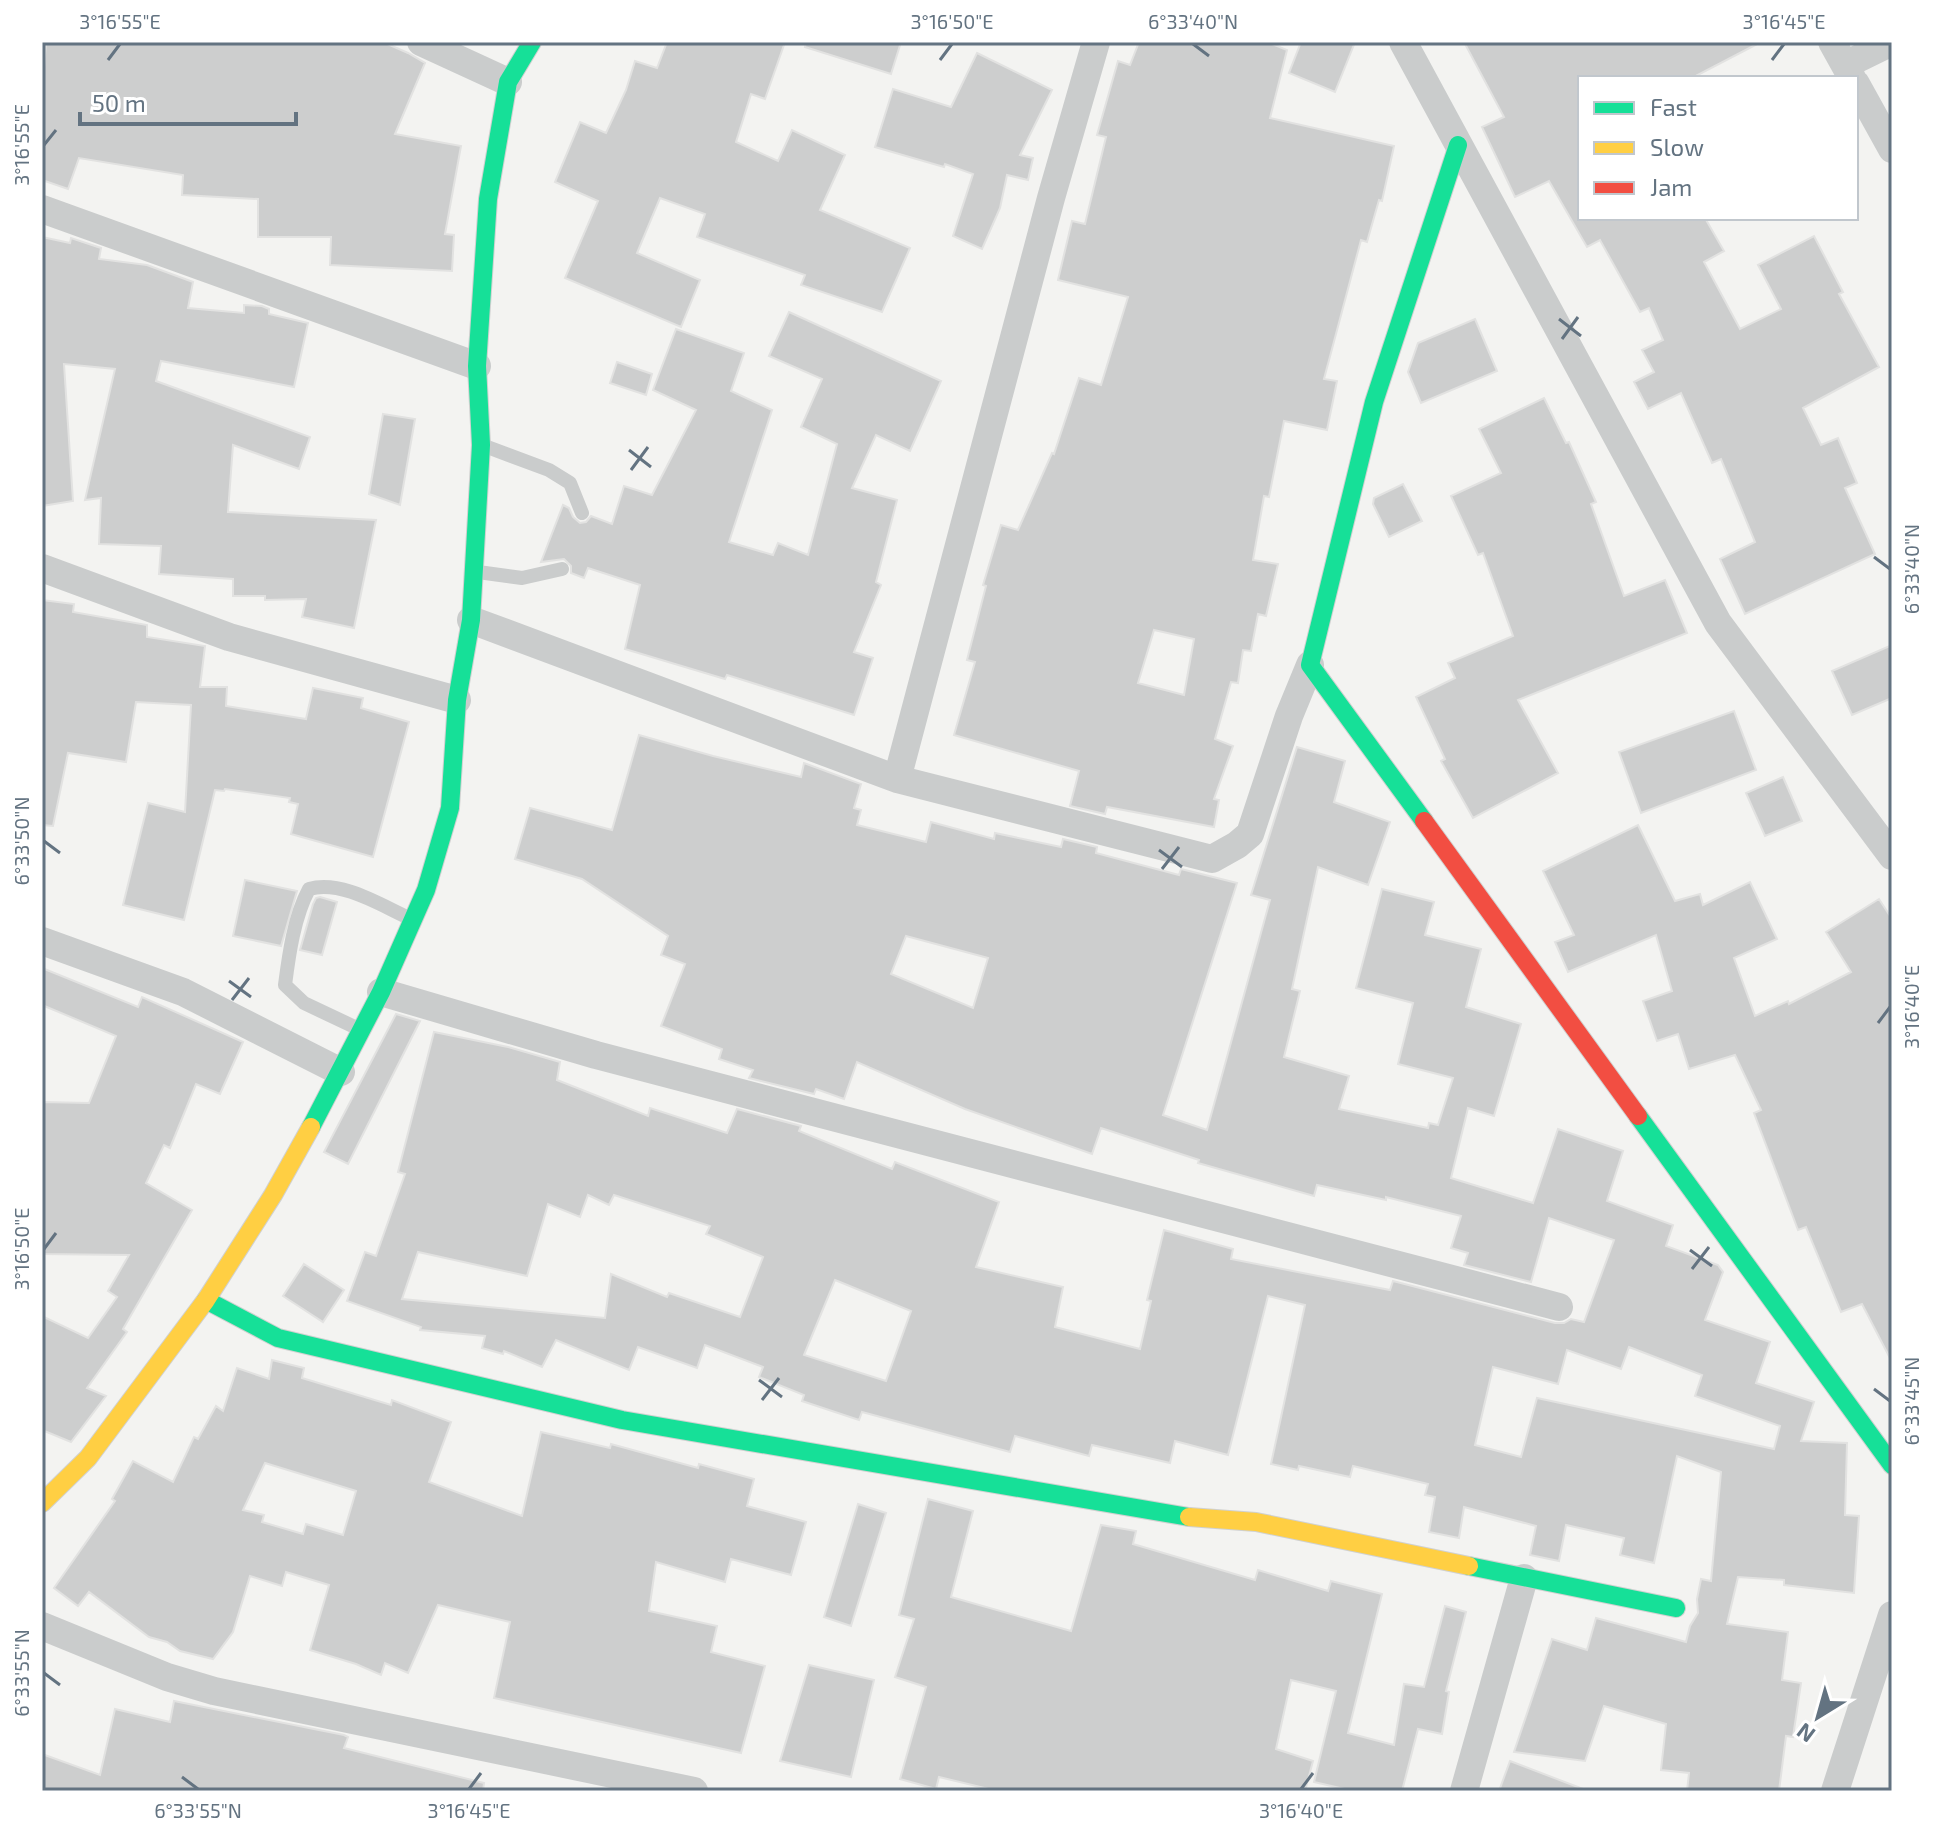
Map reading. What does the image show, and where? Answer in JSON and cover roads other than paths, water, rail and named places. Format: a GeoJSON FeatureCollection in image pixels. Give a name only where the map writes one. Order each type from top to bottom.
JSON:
{"type":"FeatureCollection","features":[{"type":"Feature","properties":{"kind":"street"},"geometry":{"type":"LineString","coordinates":[[421,42],[508,82]]}},
{"type":"Feature","properties":{"kind":"street"},"geometry":{"type":"LineString","coordinates":[[42,1503],[88,1458],[206,1300],[273,1195],[341,1072],[426,890],[450,808],[457,700],[471,620],[481,445],[477,366],[488,199],[508,82],[532,42]]}},
{"type":"Feature","properties":{"kind":"street"},"geometry":{"type":"LineString","coordinates":[[897,779],[1051,198],[1096,42]]}},
{"type":"Feature","properties":{"kind":"street"},"geometry":{"type":"LineString","coordinates":[[1403,42],[1718,623],[1892,856]]}},
{"type":"Feature","properties":{"kind":"street"},"geometry":{"type":"LineString","coordinates":[[1846,67],[1892,42]]}},
{"type":"Feature","properties":{"kind":"street"},"geometry":{"type":"LineString","coordinates":[[1858,88],[1892,149]]}},
{"type":"Feature","properties":{"kind":"street"},"geometry":{"type":"LineString","coordinates":[[471,620],[897,779],[1212,859],[1250,834],[1289,716],[1310,665],[1374,402],[1458,145]]}},
{"type":"Feature","properties":{"kind":"street"},"geometry":{"type":"LineString","coordinates":[[42,209],[477,366]]}},
{"type":"Feature","properties":{"kind":"street"},"geometry":{"type":"LineString","coordinates":[[42,568],[229,637],[457,700]]}},
{"type":"Feature","properties":{"kind":"street"},"geometry":{"type":"LineString","coordinates":[[1310,665],[1892,1465]]}},
{"type":"Feature","properties":{"kind":"street"},"geometry":{"type":"LineString","coordinates":[[42,941],[183,992],[341,1072]]}},
{"type":"Feature","properties":{"kind":"street"},"geometry":{"type":"LineString","coordinates":[[381,992],[596,1055],[1559,1307]]}},
{"type":"Feature","properties":{"kind":"street"},"geometry":{"type":"LineString","coordinates":[[206,1300],[278,1338],[622,1420],[1189,1517],[1256,1522],[1676,1608]]}},
{"type":"Feature","properties":{"kind":"street"},"geometry":{"type":"LineString","coordinates":[[1464,1791],[1524,1578]]}},
{"type":"Feature","properties":{"kind":"street"},"geometry":{"type":"LineString","coordinates":[[1835,1791],[1892,1615]]}},
{"type":"Feature","properties":{"kind":"street"},"geometry":{"type":"LineString","coordinates":[[42,1626],[167,1677],[214,1691],[694,1791]]}},
{"type":"Feature","properties":{"kind":"lane"},"geometry":{"type":"LineString","coordinates":[[481,445],[549,470],[570,483],[582,513]]}},
{"type":"Feature","properties":{"kind":"lane"},"geometry":{"type":"LineString","coordinates":[[473,571],[522,578],[562,569]]}},
{"type":"Feature","properties":{"kind":"lane"},"geometry":{"type":"LineString","coordinates":[[361,1030],[304,1003],[285,985],[303,900],[309,889],[323,885],[352,893],[414,920]]}}]}
